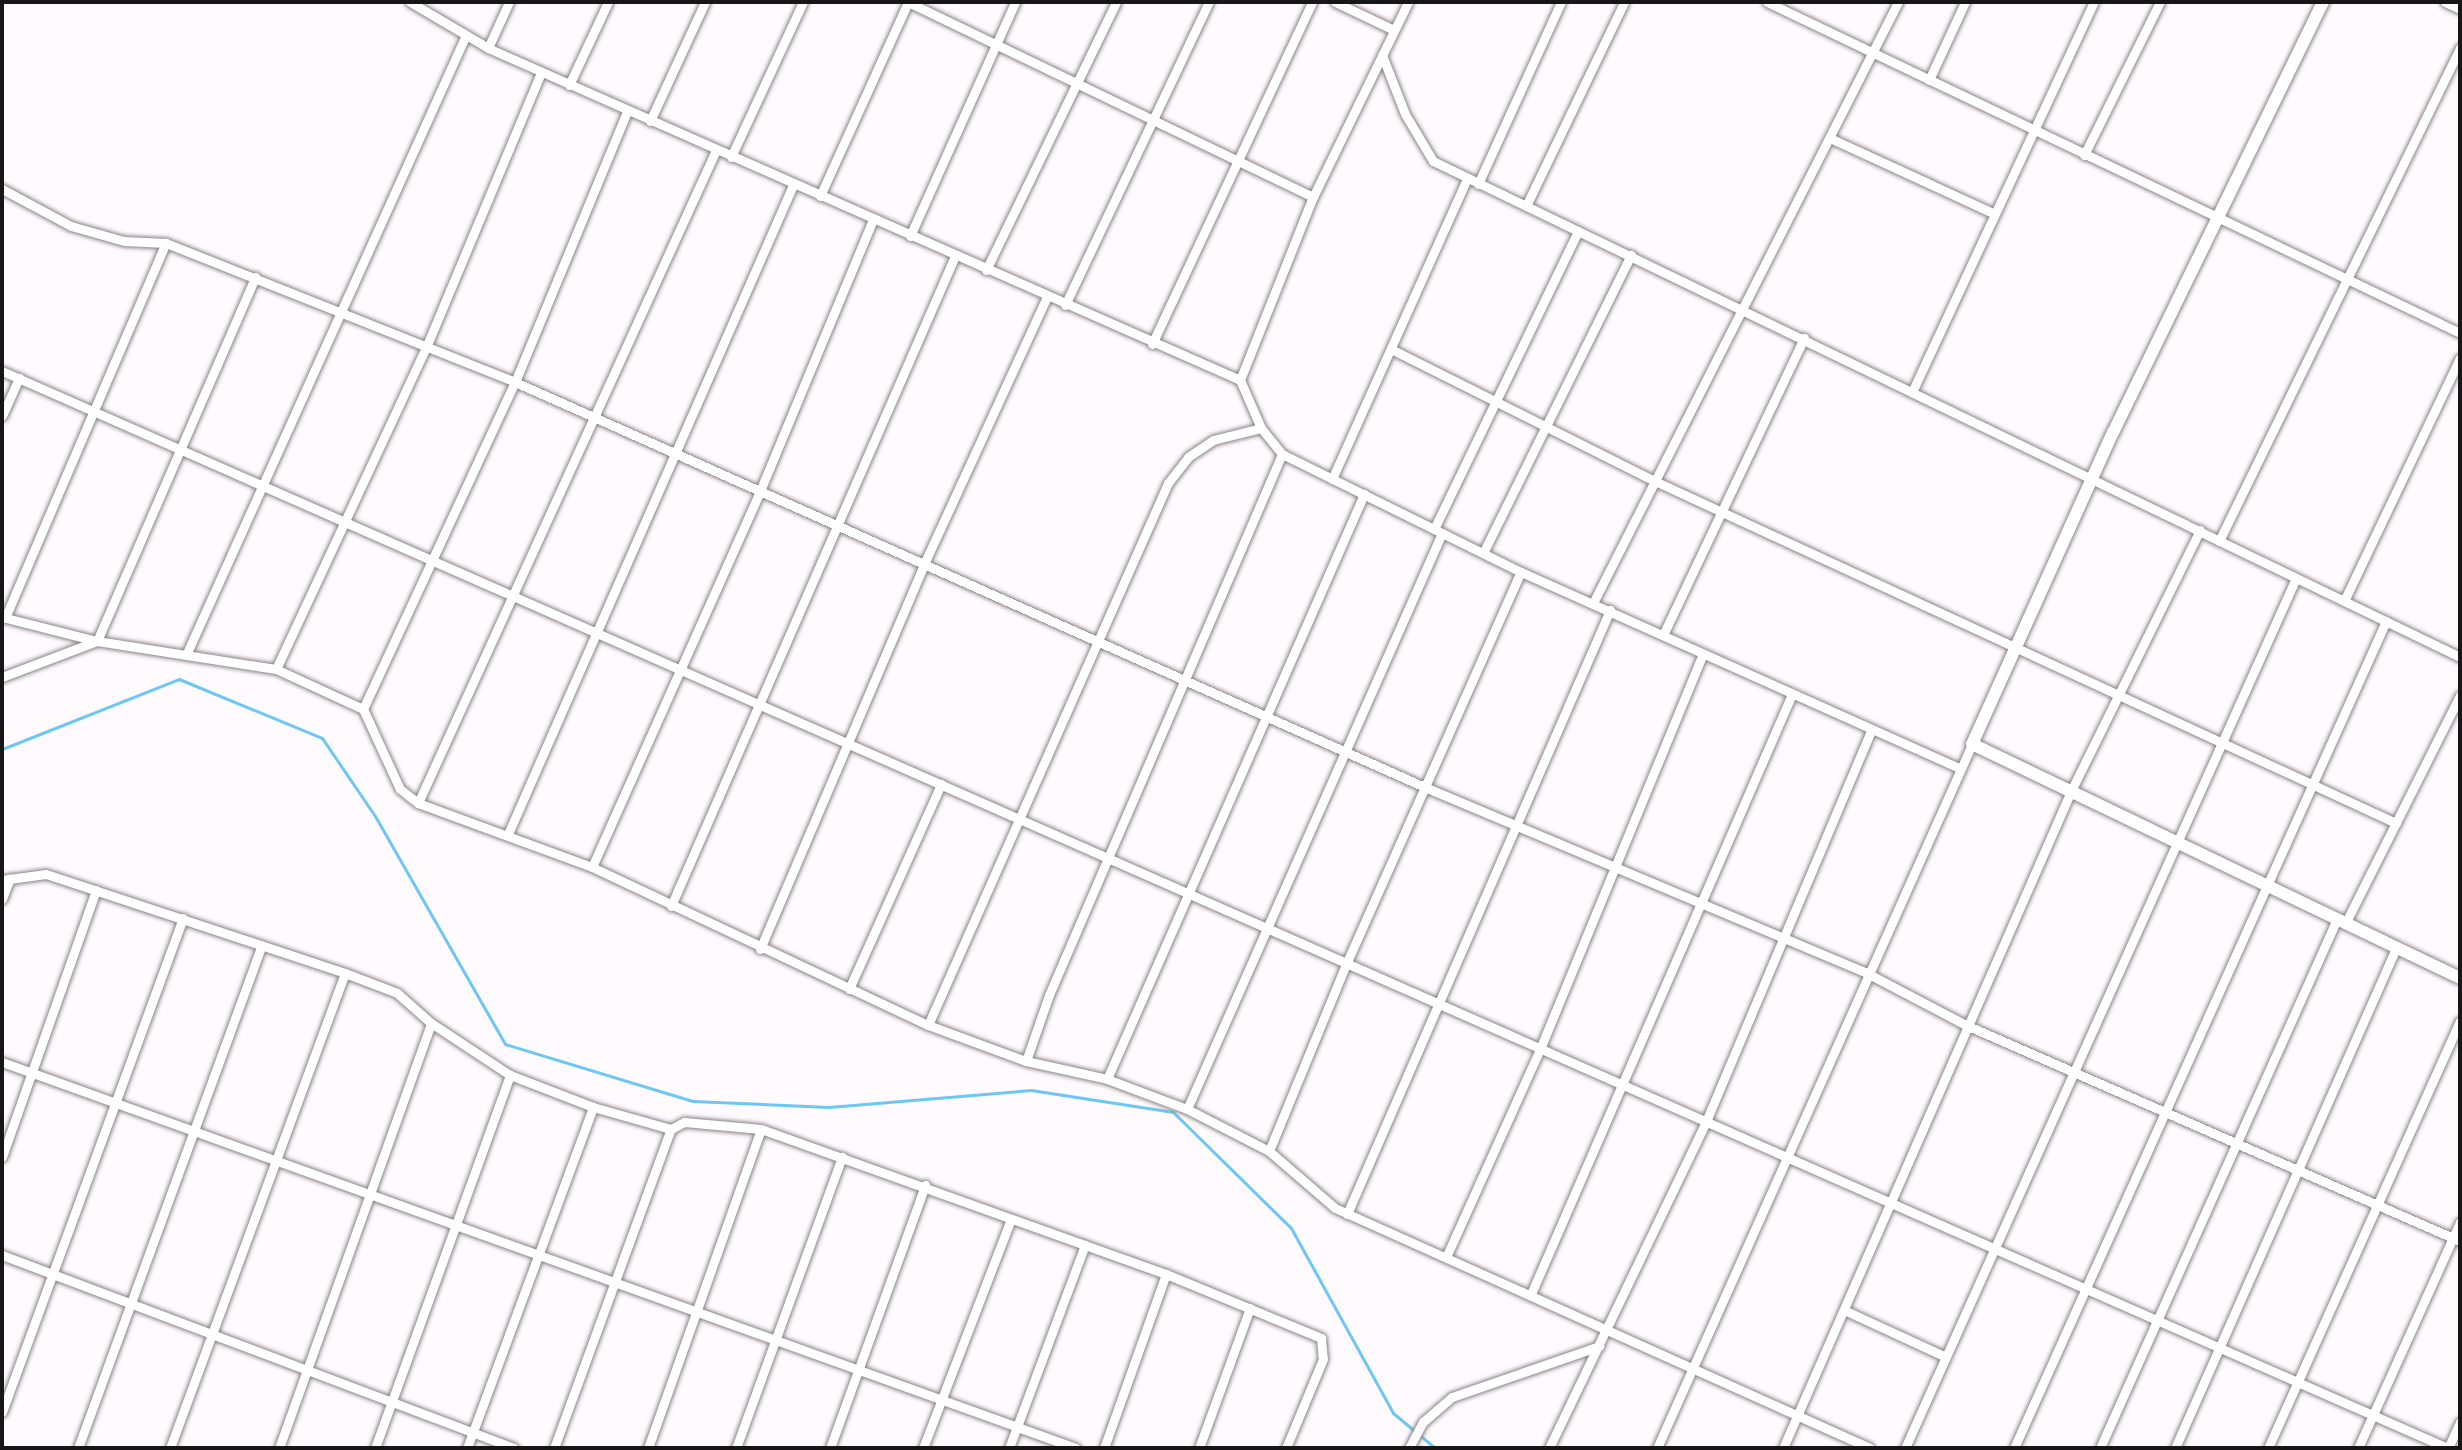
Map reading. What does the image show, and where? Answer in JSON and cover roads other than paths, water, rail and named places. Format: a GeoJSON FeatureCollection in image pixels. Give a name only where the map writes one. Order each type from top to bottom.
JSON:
{"type":"FeatureCollection","features":[{"type":"Feature","properties":{"kind":"street"},"geometry":{"type":"LineString","coordinates":[[410,2],[424,6],[488,48],[569,85],[1152,344],[1240,380],[1261,428],[1282,454],[1521,572],[1960,768]]}},
{"type":"Feature","properties":{"kind":"street"},"geometry":{"type":"LineString","coordinates":[[488,48],[509,2]]}},
{"type":"Feature","properties":{"kind":"street"},"geometry":{"type":"LineString","coordinates":[[569,85],[608,2]]}},
{"type":"Feature","properties":{"kind":"street"},"geometry":{"type":"LineString","coordinates":[[650,121],[705,2]]}},
{"type":"Feature","properties":{"kind":"street"},"geometry":{"type":"LineString","coordinates":[[731,157],[803,2]]}},
{"type":"Feature","properties":{"kind":"street"},"geometry":{"type":"LineString","coordinates":[[820,196],[908,2],[1313,197]]}},
{"type":"Feature","properties":{"kind":"street"},"geometry":{"type":"LineString","coordinates":[[910,236],[1015,2]]}},
{"type":"Feature","properties":{"kind":"street"},"geometry":{"type":"LineString","coordinates":[[986,270],[1116,2]]}},
{"type":"Feature","properties":{"kind":"street"},"geometry":{"type":"LineString","coordinates":[[1065,305],[1209,2]]}},
{"type":"Feature","properties":{"kind":"street"},"geometry":{"type":"LineString","coordinates":[[1152,344],[1312,2]]}},
{"type":"Feature","properties":{"kind":"street"},"geometry":{"type":"LineString","coordinates":[[1335,2],[1394,30]]}},
{"type":"Feature","properties":{"kind":"street"},"geometry":{"type":"LineString","coordinates":[[1240,380],[1313,197],[1408,2]]}},
{"type":"Feature","properties":{"kind":"street"},"geometry":{"type":"LineString","coordinates":[[1478,184],[1561,2]]}},
{"type":"Feature","properties":{"kind":"street"},"geometry":{"type":"LineString","coordinates":[[1526,206],[1624,2]]}},
{"type":"Feature","properties":{"kind":"street"},"geometry":{"type":"LineString","coordinates":[[1767,2],[2345,281],[2460,333]]}},
{"type":"Feature","properties":{"kind":"street"},"geometry":{"type":"LineString","coordinates":[[1593,603],[1747,310],[1898,2]]}},
{"type":"Feature","properties":{"kind":"street"},"geometry":{"type":"LineString","coordinates":[[1929,80],[1965,2]]}},
{"type":"Feature","properties":{"kind":"street"},"geometry":{"type":"LineString","coordinates":[[1912,392],[2094,2]]}},
{"type":"Feature","properties":{"kind":"street"},"geometry":{"type":"LineString","coordinates":[[2084,155],[2160,2]]}},
{"type":"Feature","properties":{"kind":"street"},"geometry":{"type":"LineString","coordinates":[[1657,1448],[1792,1156],[1867,973],[2095,481],[2113,432],[2323,2]]}},
{"type":"Feature","properties":{"kind":"street"},"geometry":{"type":"LineString","coordinates":[[2445,2],[2460,9]]}},
{"type":"Feature","properties":{"kind":"street"},"geometry":{"type":"LineString","coordinates":[[186,655],[344,312],[466,35]]}},
{"type":"Feature","properties":{"kind":"street"},"geometry":{"type":"LineString","coordinates":[[2219,541],[2460,48]]}},
{"type":"Feature","properties":{"kind":"street"},"geometry":{"type":"LineString","coordinates":[[1382,55],[1421,145],[1433,161],[2460,657]]}},
{"type":"Feature","properties":{"kind":"street"},"geometry":{"type":"LineString","coordinates":[[276,669],[348,521],[427,345],[541,72]]}},
{"type":"Feature","properties":{"kind":"street"},"geometry":{"type":"LineString","coordinates":[[363,709],[515,382],[627,111]]}},
{"type":"Feature","properties":{"kind":"street"},"geometry":{"type":"LineString","coordinates":[[1832,139],[1995,214]]}},
{"type":"Feature","properties":{"kind":"street"},"geometry":{"type":"LineString","coordinates":[[418,803],[597,419],[716,150]]}},
{"type":"Feature","properties":{"kind":"street"},"geometry":{"type":"LineString","coordinates":[[1332,479],[1467,178]]}},
{"type":"Feature","properties":{"kind":"street"},"geometry":{"type":"LineString","coordinates":[[508,834],[598,636],[793,185]]}},
{"type":"Feature","properties":{"kind":"street"},"geometry":{"type":"LineString","coordinates":[[2,189],[71,226],[124,241],[166,243],[515,382],[1187,677],[1427,788],[1867,973],[1966,1025],[2298,1168],[2456,1240]]}},
{"type":"Feature","properties":{"kind":"street"},"geometry":{"type":"LineString","coordinates":[[592,867],[760,491],[873,220]]}},
{"type":"Feature","properties":{"kind":"street"},"geometry":{"type":"LineString","coordinates":[[1187,1109],[1346,751],[1494,403],[1578,231]]}},
{"type":"Feature","properties":{"kind":"street"},"geometry":{"type":"LineString","coordinates":[[166,243],[97,414],[4,618],[97,641],[276,669],[363,709],[400,789],[418,803],[592,867],[760,949],[928,1025],[1026,1061],[1107,1079],[1187,1109],[1269,1151],[1347,1214],[1447,1255],[1870,1448]]}},
{"type":"Feature","properties":{"kind":"street"},"geometry":{"type":"LineString","coordinates":[[1483,553],[1631,255]]}},
{"type":"Feature","properties":{"kind":"street"},"geometry":{"type":"LineString","coordinates":[[671,906],[955,256]]}},
{"type":"Feature","properties":{"kind":"street"},"geometry":{"type":"LineString","coordinates":[[2,677],[97,641],[255,277]]}},
{"type":"Feature","properties":{"kind":"street"},"geometry":{"type":"LineString","coordinates":[[760,949],[924,564],[1047,297]]}},
{"type":"Feature","properties":{"kind":"street"},"geometry":{"type":"LineString","coordinates":[[1663,635],[1724,513],[1804,338]]}},
{"type":"Feature","properties":{"kind":"street"},"geometry":{"type":"LineString","coordinates":[[1391,349],[1657,482],[2018,646],[2115,696],[2396,823]]}},
{"type":"Feature","properties":{"kind":"street"},"geometry":{"type":"LineString","coordinates":[[2344,601],[2460,358]]}},
{"type":"Feature","properties":{"kind":"street"},"geometry":{"type":"LineString","coordinates":[[2,371],[265,484],[598,636],[849,741],[941,784],[1269,925],[1437,1005],[1792,1156],[2373,1416],[2448,1448],[2460,1422]]}},
{"type":"Feature","properties":{"kind":"street"},"geometry":{"type":"LineString","coordinates":[[2,416],[19,378]]}},
{"type":"Feature","properties":{"kind":"street"},"geometry":{"type":"LineString","coordinates":[[928,1025],[1168,483],[1188,457],[1213,440],[1261,428]]}},
{"type":"Feature","properties":{"kind":"street"},"geometry":{"type":"LineString","coordinates":[[1026,1061],[1108,857],[1282,454]]}},
{"type":"Feature","properties":{"kind":"street"},"geometry":{"type":"LineString","coordinates":[[1107,1079],[1364,494]]}},
{"type":"Feature","properties":{"kind":"street"},"geometry":{"type":"LineString","coordinates":[[1783,1448],[2071,791],[2115,696],[2200,530]]}},
{"type":"Feature","properties":{"kind":"street"},"geometry":{"type":"LineString","coordinates":[[1269,1151],[1347,962],[1521,572]]}},
{"type":"Feature","properties":{"kind":"street"},"geometry":{"type":"LineString","coordinates":[[1905,1448],[2173,841],[2296,578]]}},
{"type":"Feature","properties":{"kind":"street"},"geometry":{"type":"LineString","coordinates":[[1347,1214],[1610,610]]}},
{"type":"Feature","properties":{"kind":"street"},"geometry":{"type":"LineString","coordinates":[[2014,1448],[2162,1110],[2386,621]]}},
{"type":"Feature","properties":{"kind":"street"},"geometry":{"type":"LineString","coordinates":[[1447,1255],[1540,1049],[1703,654]]}},
{"type":"Feature","properties":{"kind":"street"},"geometry":{"type":"LineString","coordinates":[[1531,1294],[1792,694]]}},
{"type":"Feature","properties":{"kind":"street"},"geometry":{"type":"LineString","coordinates":[[2100,1448],[2236,1142],[2341,921],[2396,823],[2460,695]]}},
{"type":"Feature","properties":{"kind":"street"},"geometry":{"type":"LineString","coordinates":[[1549,1448],[1707,1119],[1871,730]]}},
{"type":"Feature","properties":{"kind":"street"},"geometry":{"type":"LineString","coordinates":[[1972,744],[2460,978]]}},
{"type":"Feature","properties":{"kind":"street"},"geometry":{"type":"LineString","coordinates":[[849,989],[941,784]]}},
{"type":"Feature","properties":{"kind":"street"},"geometry":{"type":"LineString","coordinates":[[2,899],[6,879],[46,874],[345,973],[397,993],[431,1023],[510,1075],[593,1107],[671,1129]]}},
{"type":"Feature","properties":{"kind":"street"},"geometry":{"type":"LineString","coordinates":[[2,1157],[96,890]]}},
{"type":"Feature","properties":{"kind":"street"},"geometry":{"type":"LineString","coordinates":[[2,1412],[183,918]]}},
{"type":"Feature","properties":{"kind":"street"},"geometry":{"type":"LineString","coordinates":[[78,1448],[196,1132],[261,947]]}},
{"type":"Feature","properties":{"kind":"street"},"geometry":{"type":"LineString","coordinates":[[2175,1448],[2396,948]]}},
{"type":"Feature","properties":{"kind":"street"},"geometry":{"type":"LineString","coordinates":[[170,1448],[275,1156],[345,973]]}},
{"type":"Feature","properties":{"kind":"street"},"geometry":{"type":"LineString","coordinates":[[2268,1448],[2375,1204],[2460,1021]]}},
{"type":"Feature","properties":{"kind":"street"},"geometry":{"type":"LineString","coordinates":[[279,1448],[373,1193],[431,1023]]}},
{"type":"Feature","properties":{"kind":"street"},"geometry":{"type":"LineString","coordinates":[[2,1062],[196,1132],[275,1156],[535,1255],[775,1338],[1076,1448]]}},
{"type":"Feature","properties":{"kind":"street"},"geometry":{"type":"LineString","coordinates":[[375,1448],[510,1075]]}},
{"type":"Feature","properties":{"kind":"street"},"geometry":{"type":"LineString","coordinates":[[467,1448],[535,1255],[593,1107]]}},
{"type":"Feature","properties":{"kind":"street"},"geometry":{"type":"LineString","coordinates":[[554,1448],[671,1129],[684,1122],[761,1129],[925,1185],[1166,1274],[1321,1338],[1326,1349],[1286,1448]]}},
{"type":"Feature","properties":{"kind":"street"},"geometry":{"type":"LineString","coordinates":[[648,1448],[761,1129]]}},
{"type":"Feature","properties":{"kind":"street"},"geometry":{"type":"LineString","coordinates":[[736,1448],[842,1157]]}},
{"type":"Feature","properties":{"kind":"street"},"geometry":{"type":"LineString","coordinates":[[830,1448],[925,1185]]}},
{"type":"Feature","properties":{"kind":"street"},"geometry":{"type":"LineString","coordinates":[[923,1448],[1011,1219]]}},
{"type":"Feature","properties":{"kind":"street"},"geometry":{"type":"LineString","coordinates":[[2358,1448],[2456,1240],[2460,1222]]}},
{"type":"Feature","properties":{"kind":"street"},"geometry":{"type":"LineString","coordinates":[[1009,1448],[1085,1245]]}},
{"type":"Feature","properties":{"kind":"street"},"geometry":{"type":"LineString","coordinates":[[2,1255],[132,1303],[210,1336],[514,1448]]}},
{"type":"Feature","properties":{"kind":"street"},"geometry":{"type":"LineString","coordinates":[[1104,1448],[1166,1274]]}},
{"type":"Feature","properties":{"kind":"street"},"geometry":{"type":"LineString","coordinates":[[1199,1448],[1250,1308]]}},
{"type":"Feature","properties":{"kind":"street"},"geometry":{"type":"LineString","coordinates":[[1844,1310],[1946,1357]]}},
{"type":"Feature","properties":{"kind":"street"},"geometry":{"type":"LineString","coordinates":[[1409,1448],[1423,1422],[1452,1397],[1599,1346]]}},
{"type":"Feature","properties":{"kind":"waterway"},"geometry":{"type":"LineString","coordinates":[[2,749],[179,679],[322,738],[375,816],[505,1044],[693,1101],[829,1107],[1031,1090],[1173,1112],[1291,1228],[1393,1413],[1435,1448]]}}]}
